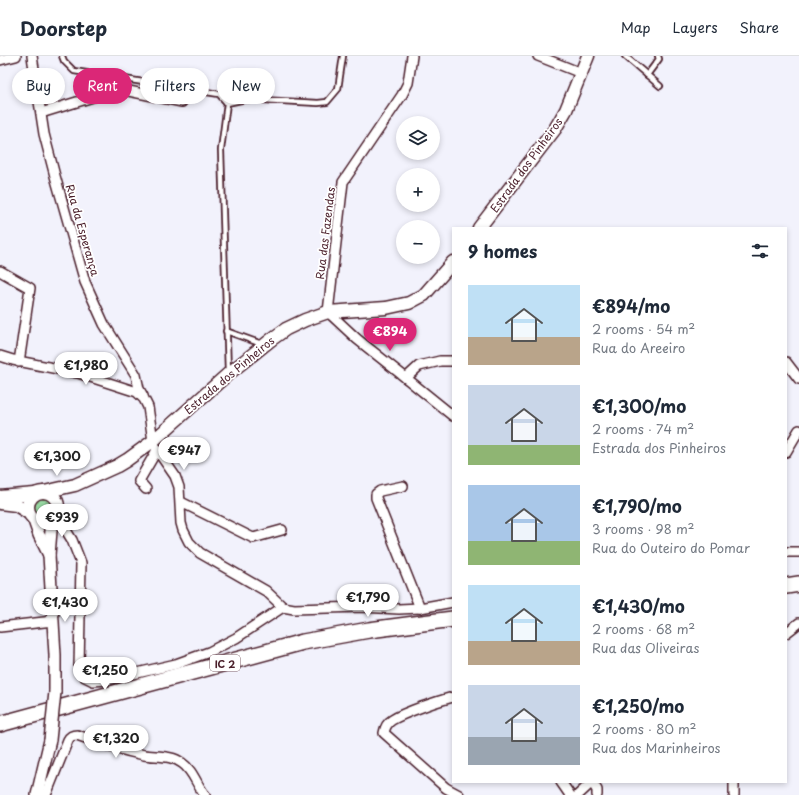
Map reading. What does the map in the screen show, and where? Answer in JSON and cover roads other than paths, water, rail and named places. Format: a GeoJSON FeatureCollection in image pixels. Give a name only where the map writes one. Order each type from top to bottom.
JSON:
{"type":"FeatureCollection","features":[{"type":"Feature","properties":{"kind":"highway"},"geometry":{"type":"LineString","coordinates":[[787,576],[799,575]]}},
{"type":"Feature","properties":{"kind":"highway"},"geometry":{"type":"LineString","coordinates":[[787,586],[799,584]]}},
{"type":"Feature","properties":{"kind":"highway","name":"IC 2"},"geometry":{"type":"LineString","coordinates":[[0,724],[303,642],[369,630],[452,618]]}},
{"type":"Feature","properties":{"kind":"highway","name":"IC 2"},"geometry":{"type":"LineString","coordinates":[[0,732],[295,653],[369,638],[452,627]]}},
{"type":"Feature","properties":{"kind":"main road","name":"Estrada dos Pinheiros"},"geometry":{"type":"LineString","coordinates":[[480,227],[552,133],[566,110],[588,56]]}},
{"type":"Feature","properties":{"kind":"main road","name":"Estrada dos Pinheiros"},"geometry":{"type":"LineString","coordinates":[[0,496],[40,493],[75,485],[117,466],[155,445],[228,374],[263,345],[294,325],[314,316],[328,312],[386,308],[409,303],[424,295],[452,263]]}},
{"type":"Feature","properties":{"kind":"main road"},"geometry":{"type":"LineString","coordinates":[[0,503],[16,505],[42,522],[55,514],[75,485]]}},
{"type":"Feature","properties":{"kind":"main road"},"geometry":{"type":"LineString","coordinates":[[31,516],[28,504],[31,496],[40,493],[53,496],[58,504],[55,514]]}},
{"type":"Feature","properties":{"kind":"street"},"geometry":{"type":"LineString","coordinates":[[0,60],[16,56]]}},
{"type":"Feature","properties":{"kind":"street","name":"Rua da Esperança"},"geometry":{"type":"LineString","coordinates":[[32,56],[44,134],[86,282],[104,324],[136,375],[139,389],[148,407],[155,445]]}},
{"type":"Feature","properties":{"kind":"street","name":"Rua das Fazendas"},"geometry":{"type":"LineString","coordinates":[[328,312],[343,182],[402,96],[408,83],[412,56]]}},
{"type":"Feature","properties":{"kind":"street"},"geometry":{"type":"LineString","coordinates":[[542,57],[581,73]]}},
{"type":"Feature","properties":{"kind":"street"},"geometry":{"type":"LineString","coordinates":[[41,113],[119,89],[140,93]]}},
{"type":"Feature","properties":{"kind":"street"},"geometry":{"type":"LineString","coordinates":[[0,271],[30,288],[19,362]]}},
{"type":"Feature","properties":{"kind":"street"},"geometry":{"type":"LineString","coordinates":[[328,312],[357,340],[452,415]]}},
{"type":"Feature","properties":{"kind":"street"},"geometry":{"type":"LineString","coordinates":[[0,356],[19,362],[78,373],[137,392],[144,399]]}},
{"type":"Feature","properties":{"kind":"street"},"geometry":{"type":"LineString","coordinates":[[406,378],[419,366],[440,361],[452,361]]}},
{"type":"Feature","properties":{"kind":"street"},"geometry":{"type":"LineString","coordinates":[[787,363],[799,379]]}},
{"type":"Feature","properties":{"kind":"street"},"geometry":{"type":"LineString","coordinates":[[787,450],[799,430]]}},
{"type":"Feature","properties":{"kind":"street"},"geometry":{"type":"LineString","coordinates":[[146,489],[139,481],[155,445]]}},
{"type":"Feature","properties":{"kind":"street"},"geometry":{"type":"LineString","coordinates":[[155,445],[175,476],[179,487],[183,530],[189,542],[200,553],[266,591],[283,607],[294,609],[361,607],[399,609],[420,608],[452,602]]}},
{"type":"Feature","properties":{"kind":"street"},"geometry":{"type":"LineString","coordinates":[[403,486],[380,491],[376,494],[376,498],[420,608]]}},
{"type":"Feature","properties":{"kind":"street"},"geometry":{"type":"LineString","coordinates":[[180,505],[253,538],[282,530]]}},
{"type":"Feature","properties":{"kind":"street"},"geometry":{"type":"LineString","coordinates":[[55,514],[72,540],[80,563],[79,668],[85,677],[93,681],[107,680],[176,664],[209,652],[236,638],[283,607]]}},
{"type":"Feature","properties":{"kind":"street"},"geometry":{"type":"LineString","coordinates":[[37,795],[50,740],[55,692],[49,555],[55,514]]}},
{"type":"Feature","properties":{"kind":"street"},"geometry":{"type":"LineString","coordinates":[[31,516],[49,555]]}},
{"type":"Feature","properties":{"kind":"street"},"geometry":{"type":"LineString","coordinates":[[787,552],[799,552]]}},
{"type":"Feature","properties":{"kind":"street"},"geometry":{"type":"LineString","coordinates":[[0,627],[53,621]]}},
{"type":"Feature","properties":{"kind":"street"},"geometry":{"type":"LineString","coordinates":[[787,631],[799,623]]}},
{"type":"Feature","properties":{"kind":"street"},"geometry":{"type":"LineString","coordinates":[[452,697],[392,720],[386,726],[384,733],[446,788],[459,795]]}},
{"type":"Feature","properties":{"kind":"street"},"geometry":{"type":"LineString","coordinates":[[46,795],[69,737],[73,735],[115,748],[144,755],[164,757],[182,762],[187,767],[205,795]]}},
{"type":"Feature","properties":{"kind":"street"},"geometry":{"type":"LineString","coordinates":[[562,783],[570,795]]}},
{"type":"Feature","properties":{"kind":"street"},"geometry":{"type":"LineString","coordinates":[[578,795],[591,783]]}},
{"type":"Feature","properties":{"kind":"street"},"geometry":{"type":"LineString","coordinates":[[593,783],[597,790],[597,795]]}},
{"type":"Feature","properties":{"kind":"street"},"geometry":{"type":"LineString","coordinates":[[734,783],[734,795]]}},
{"type":"Feature","properties":{"kind":"lane"},"geometry":{"type":"LineString","coordinates":[[62,56],[64,61],[74,71],[217,94]]}},
{"type":"Feature","properties":{"kind":"lane"},"geometry":{"type":"LineString","coordinates":[[275,101],[318,103],[327,102],[338,89],[342,56]]}},
{"type":"Feature","properties":{"kind":"lane"},"geometry":{"type":"LineString","coordinates":[[625,56],[660,86]]}},
{"type":"Feature","properties":{"kind":"lane"},"geometry":{"type":"LineString","coordinates":[[647,75],[659,59],[658,56]]}},
{"type":"Feature","properties":{"kind":"lane"},"geometry":{"type":"LineString","coordinates":[[227,104],[222,150],[228,374]]}},
{"type":"Feature","properties":{"kind":"lane"},"geometry":{"type":"LineString","coordinates":[[226,331],[263,345]]}}]}
